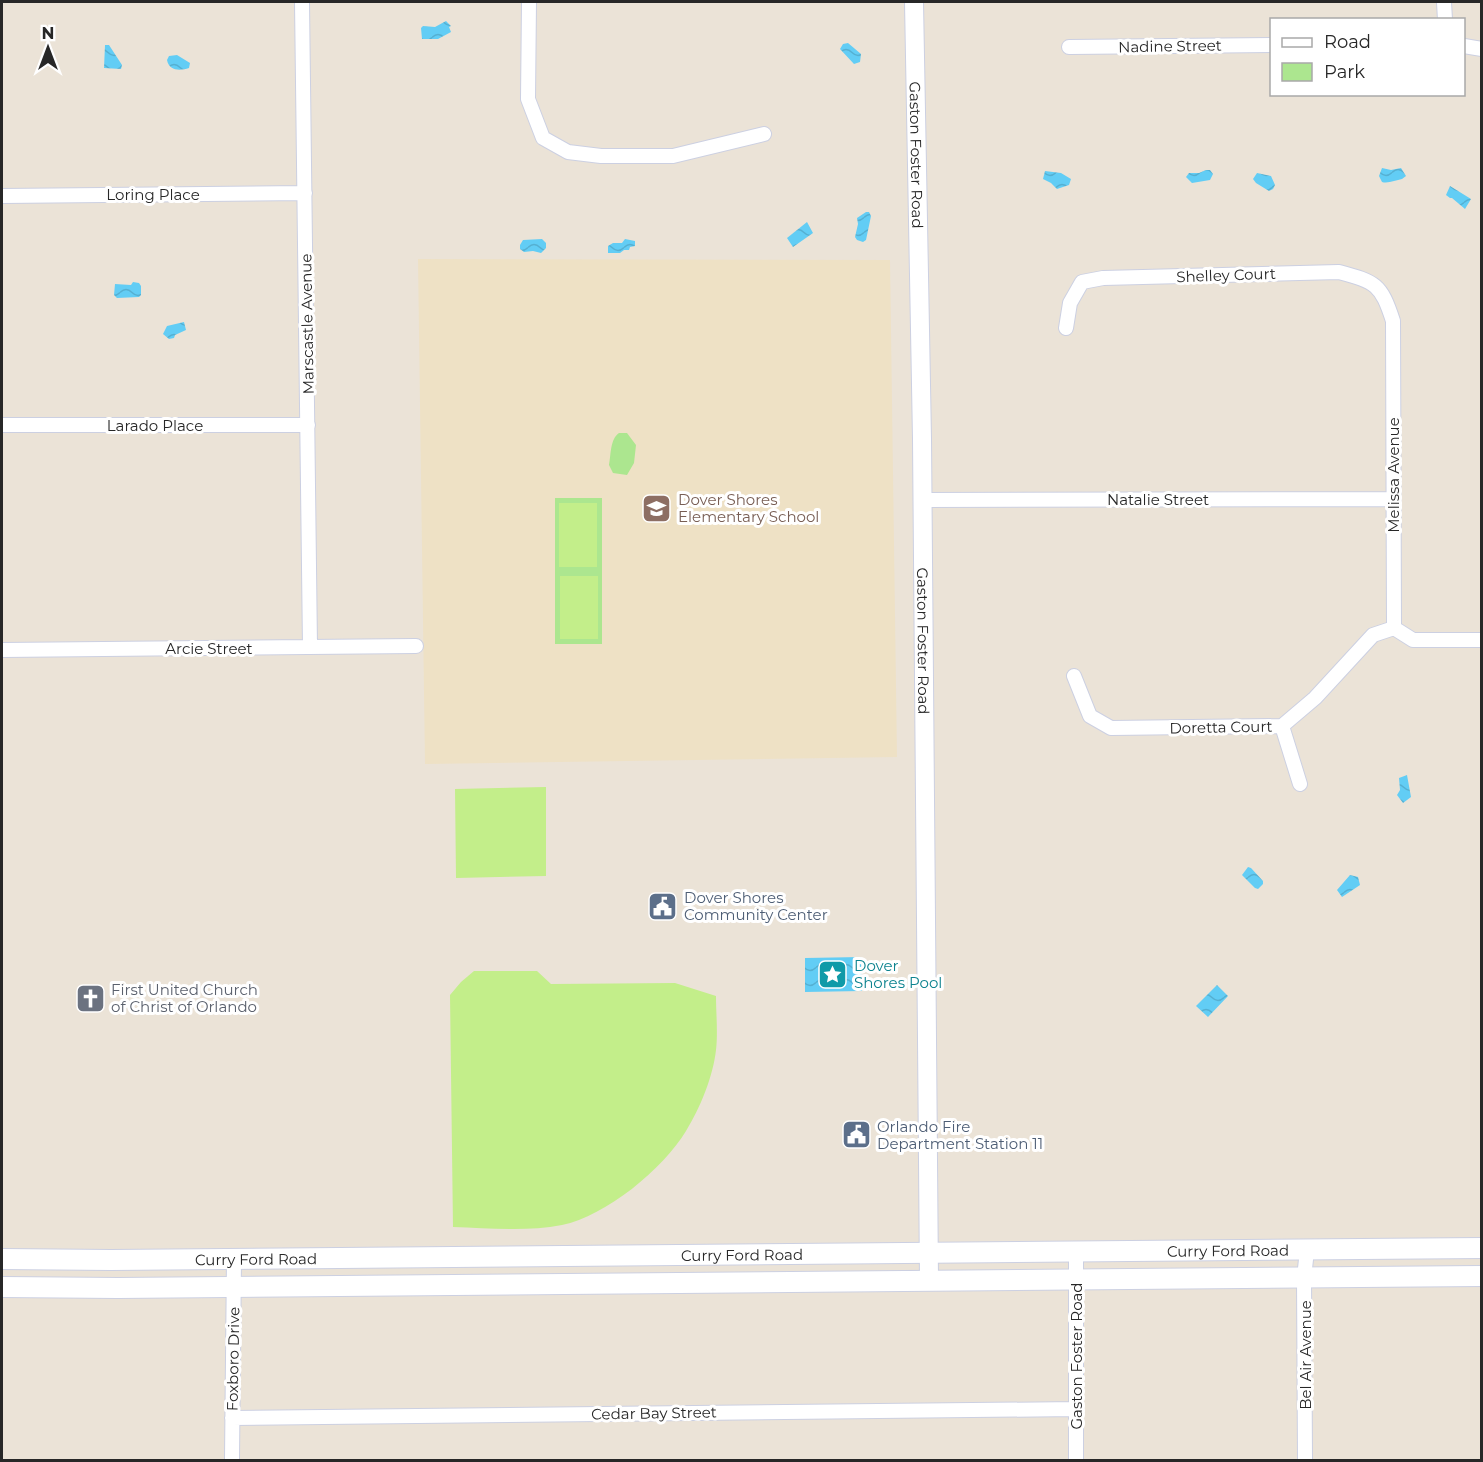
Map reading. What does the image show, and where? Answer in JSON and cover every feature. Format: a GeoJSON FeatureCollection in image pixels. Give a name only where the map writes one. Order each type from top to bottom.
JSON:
{"type":"FeatureCollection","features":[{"type":"Feature","properties":{"kind":"main road","name":"Curry Ford Road"},"geometry":{"type":"LineString","coordinates":[[2,1259],[1482,1248]]}},
{"type":"Feature","properties":{"kind":"main road","name":"Curry Ford Road"},"geometry":{"type":"LineString","coordinates":[[2,1287],[1482,1276]]}},
{"type":"Feature","properties":{"kind":"street","name":"Marscastle Avenue"},"geometry":{"type":"LineString","coordinates":[[302,2],[310,647]]}},
{"type":"Feature","properties":{"kind":"street"},"geometry":{"type":"LineString","coordinates":[[529,2],[528,99],[543,138],[568,152],[601,156],[674,156],[764,134]]}},
{"type":"Feature","properties":{"kind":"street","name":"Gaston Foster Road"},"geometry":{"type":"LineString","coordinates":[[914,2],[923,500],[929,1280]]}},
{"type":"Feature","properties":{"kind":"street"},"geometry":{"type":"LineString","coordinates":[[1444,2],[1445,18]]}},
{"type":"Feature","properties":{"kind":"street","name":"Nadine Street"},"geometry":{"type":"LineString","coordinates":[[1069,47],[1270,45]]}},
{"type":"Feature","properties":{"kind":"street"},"geometry":{"type":"LineString","coordinates":[[1465,46],[1482,49]]}},
{"type":"Feature","properties":{"kind":"street","name":"Loring Place"},"geometry":{"type":"LineString","coordinates":[[2,196],[305,193]]}},
{"type":"Feature","properties":{"kind":"street","name":"Shelley Court"},"geometry":{"type":"LineString","coordinates":[[1066,328],[1070,303],[1082,282],[1103,278],[1339,272],[1368,280],[1385,297],[1393,321]]}},
{"type":"Feature","properties":{"kind":"street","name":"Melissa Avenue"},"geometry":{"type":"LineString","coordinates":[[1393,321],[1394,628]]}},
{"type":"Feature","properties":{"kind":"street","name":"Larado Place"},"geometry":{"type":"LineString","coordinates":[[2,426],[308,425]]}},
{"type":"Feature","properties":{"kind":"street","name":"Natalie Street"},"geometry":{"type":"LineString","coordinates":[[923,500],[1393,499]]}},
{"type":"Feature","properties":{"kind":"street"},"geometry":{"type":"LineString","coordinates":[[1394,628],[1413,640],[1482,640]]}},
{"type":"Feature","properties":{"kind":"street","name":"Doretta Court"},"geometry":{"type":"LineString","coordinates":[[1074,676],[1090,716],[1111,728],[1282,726],[1315,698],[1372,635],[1394,628]]}},
{"type":"Feature","properties":{"kind":"street","name":"Arcie Street"},"geometry":{"type":"LineString","coordinates":[[2,650],[416,646]]}},
{"type":"Feature","properties":{"kind":"street"},"geometry":{"type":"LineString","coordinates":[[1282,726],[1300,784]]}},
{"type":"Feature","properties":{"kind":"street","name":"Bel Air Avenue"},"geometry":{"type":"LineString","coordinates":[[1305,1461],[1304,1278],[1307,1250]]}},
{"type":"Feature","properties":{"kind":"street","name":"Gaston Foster Road"},"geometry":{"type":"LineString","coordinates":[[1076,1252],[1076,1461]]}},
{"type":"Feature","properties":{"kind":"street"},"geometry":{"type":"LineString","coordinates":[[194,1258],[194,1287]]}},
{"type":"Feature","properties":{"kind":"street","name":"Foxboro Drive"},"geometry":{"type":"LineString","coordinates":[[232,1461],[234,1258]]}},
{"type":"Feature","properties":{"kind":"street","name":"Cedar Bay Street"},"geometry":{"type":"LineString","coordinates":[[232,1418],[1076,1409]]}},
{"type":"Feature","properties":{"kind":"shaded area","name":"Dover Shores Elementary School"},"geometry":{"type":"Polygon","coordinates":[[[418,259],[890,260],[897,757],[425,764],[418,259]]]}},
{"type":"Feature","properties":{"kind":"green space"},"geometry":{"type":"Polygon","coordinates":[[[619,433],[627,433],[636,445],[634,463],[627,475],[613,473],[609,465],[612,443],[619,433]]]}},
{"type":"Feature","properties":{"kind":"green space"},"geometry":{"type":"Polygon","coordinates":[[[555,498],[602,498],[602,644],[555,644],[555,498]]]}},
{"type":"Feature","properties":{"kind":"green space"},"geometry":{"type":"Polygon","coordinates":[[[559,503],[597,503],[597,567],[559,567],[559,503]]]}},
{"type":"Feature","properties":{"kind":"green space"},"geometry":{"type":"Polygon","coordinates":[[[560,576],[598,576],[598,639],[560,639],[560,576]]]}},
{"type":"Feature","properties":{"kind":"green space"},"geometry":{"type":"Polygon","coordinates":[[[546,787],[546,876],[456,878],[455,789],[546,787]]]}},
{"type":"Feature","properties":{"kind":"green space"},"geometry":{"type":"Polygon","coordinates":[[[474,971],[537,971],[551,984],[675,983],[716,996],[717,1037],[712,1071],[691,1122],[676,1146],[648,1175],[632,1189],[597,1212],[579,1220],[548,1227],[508,1229],[453,1227],[450,995],[474,971]]]}},
{"type":"Feature","properties":{"kind":"water"},"geometry":{"type":"Polygon","coordinates":[[[446,21],[451,26],[449,27],[451,32],[438,39],[422,39],[421,28],[423,26],[435,27],[446,21]]]}},
{"type":"Feature","properties":{"kind":"water"},"geometry":{"type":"Polygon","coordinates":[[[848,43],[861,54],[860,62],[854,64],[840,49],[843,44],[848,43]]]}},
{"type":"Feature","properties":{"kind":"water"},"geometry":{"type":"Polygon","coordinates":[[[105,45],[109,45],[122,65],[121,69],[104,68],[105,45]]]}},
{"type":"Feature","properties":{"kind":"water"},"geometry":{"type":"Polygon","coordinates":[[[177,55],[190,63],[189,68],[179,70],[168,64],[169,56],[177,55]]]}},
{"type":"Feature","properties":{"kind":"water"},"geometry":{"type":"Polygon","coordinates":[[[1382,168],[1391,170],[1401,168],[1406,176],[1392,182],[1382,182],[1379,176],[1382,168]]]}},
{"type":"Feature","properties":{"kind":"water"},"geometry":{"type":"Polygon","coordinates":[[[1210,170],[1213,174],[1210,180],[1192,183],[1186,177],[1189,173],[1210,170]]]}},
{"type":"Feature","properties":{"kind":"water"},"geometry":{"type":"Polygon","coordinates":[[[1045,171],[1061,173],[1071,179],[1069,185],[1057,189],[1043,179],[1045,171]]]}},
{"type":"Feature","properties":{"kind":"water"},"geometry":{"type":"Polygon","coordinates":[[[1257,173],[1271,176],[1275,185],[1273,189],[1269,191],[1256,183],[1253,179],[1257,173]]]}},
{"type":"Feature","properties":{"kind":"water"},"geometry":{"type":"Polygon","coordinates":[[[1450,186],[1471,199],[1465,209],[1446,195],[1450,186]]]}},
{"type":"Feature","properties":{"kind":"water"},"geometry":{"type":"Polygon","coordinates":[[[869,212],[871,216],[866,240],[863,242],[855,237],[857,218],[869,212]]]}},
{"type":"Feature","properties":{"kind":"water"},"geometry":{"type":"Polygon","coordinates":[[[807,222],[813,233],[793,247],[787,238],[807,222]]]}},
{"type":"Feature","properties":{"kind":"water"},"geometry":{"type":"Polygon","coordinates":[[[542,239],[546,243],[546,248],[541,253],[524,252],[520,249],[523,240],[542,239]]]}},
{"type":"Feature","properties":{"kind":"water"},"geometry":{"type":"Polygon","coordinates":[[[625,239],[635,241],[635,246],[620,253],[608,253],[608,246],[613,243],[622,243],[625,239]]]}},
{"type":"Feature","properties":{"kind":"water"},"geometry":{"type":"Polygon","coordinates":[[[133,282],[141,286],[139,297],[117,298],[114,295],[115,284],[131,285],[133,282]]]}},
{"type":"Feature","properties":{"kind":"water"},"geometry":{"type":"Polygon","coordinates":[[[184,322],[186,330],[175,335],[174,338],[169,339],[163,334],[167,326],[184,322]]]}},
{"type":"Feature","properties":{"kind":"water"},"geometry":{"type":"Polygon","coordinates":[[[1407,775],[1411,797],[1403,803],[1397,795],[1400,790],[1399,778],[1407,775]]]}},
{"type":"Feature","properties":{"kind":"water"},"geometry":{"type":"Polygon","coordinates":[[[1248,867],[1263,881],[1258,889],[1242,875],[1248,867]]]}},
{"type":"Feature","properties":{"kind":"water"},"geometry":{"type":"Polygon","coordinates":[[[1350,875],[1358,877],[1360,885],[1342,897],[1337,890],[1350,875]]]}},
{"type":"Feature","properties":{"kind":"water","name":"Dover Shores Pool"},"geometry":{"type":"Polygon","coordinates":[[[861,957],[862,991],[805,992],[805,958],[861,957]]]}},
{"type":"Feature","properties":{"kind":"water"},"geometry":{"type":"Polygon","coordinates":[[[1217,985],[1228,996],[1208,1017],[1196,1006],[1217,985]]]}},
{"type":"Feature","properties":{"kind":"place","name":"Dover Shores Elementary School"},"geometry":{"type":"Point","coordinates":[657,508]}},
{"type":"Feature","properties":{"kind":"place","name":"Dover Shores Community Center"},"geometry":{"type":"Point","coordinates":[663,906]}},
{"type":"Feature","properties":{"kind":"place","name":"Dover Shores Pool"},"geometry":{"type":"Point","coordinates":[833,974]}},
{"type":"Feature","properties":{"kind":"place","name":"First United Church of Christ of Orlando"},"geometry":{"type":"Point","coordinates":[90,998]}},
{"type":"Feature","properties":{"kind":"place","name":"Orlando Fire Department Station 11"},"geometry":{"type":"Point","coordinates":[856,1135]}}]}
